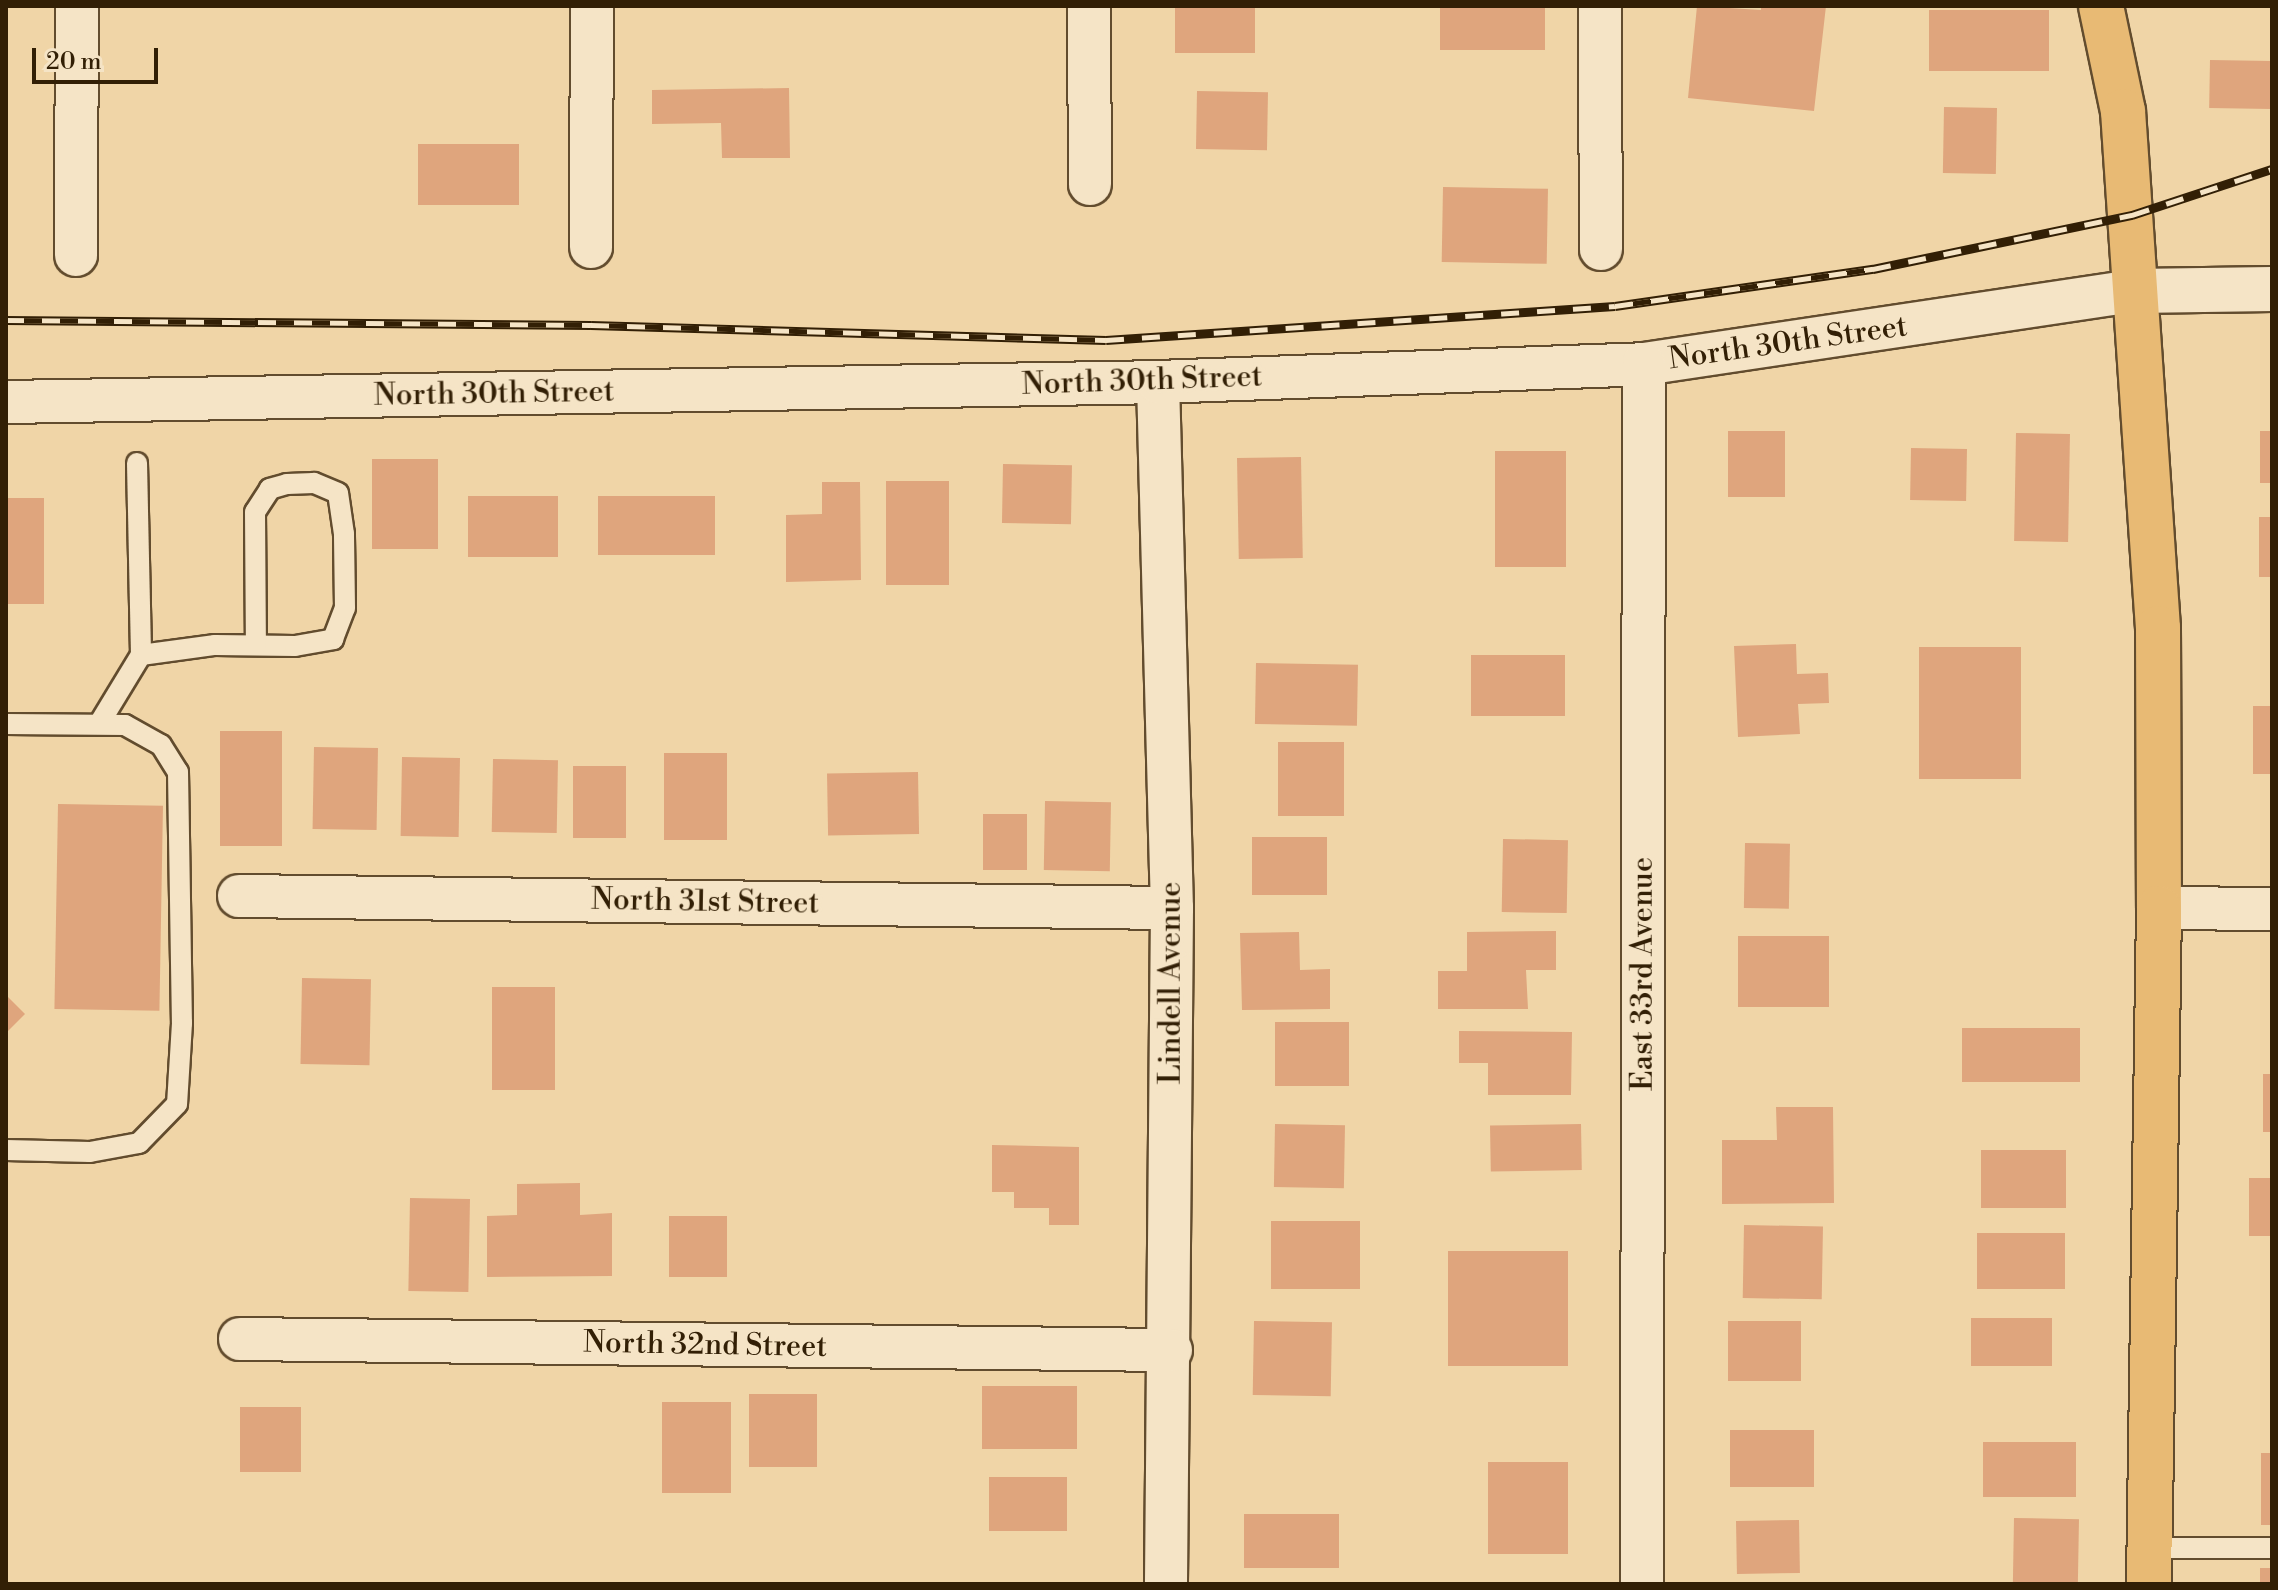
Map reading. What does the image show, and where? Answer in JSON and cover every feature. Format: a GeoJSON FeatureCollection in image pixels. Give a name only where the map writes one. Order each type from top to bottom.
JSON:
{"type":"FeatureCollection","features":[{"type":"Feature","properties":{"kind":"main road"},"geometry":{"type":"LineString","coordinates":[[2101,6],[2123,111]]}},
{"type":"Feature","properties":{"kind":"main road"},"geometry":{"type":"LineString","coordinates":[[2130,6],[2123,111],[2158,628],[2159,908],[2150,1566]]}},
{"type":"Feature","properties":{"kind":"street"},"geometry":{"type":"LineString","coordinates":[[76,255],[77,6]]}},
{"type":"Feature","properties":{"kind":"street"},"geometry":{"type":"LineString","coordinates":[[591,247],[592,6]]}},
{"type":"Feature","properties":{"kind":"street"},"geometry":{"type":"LineString","coordinates":[[1089,6],[1090,184]]}},
{"type":"Feature","properties":{"kind":"street"},"geometry":{"type":"LineString","coordinates":[[1600,6],[1601,249]]}},
{"type":"Feature","properties":{"kind":"street","name":"North 30th Street"},"geometry":{"type":"LineString","coordinates":[[6,402],[1158,382],[1644,364],[2135,291],[2272,289]]}},
{"type":"Feature","properties":{"kind":"street","name":"East 33rd Avenue"},"geometry":{"type":"LineString","coordinates":[[1642,1584],[1644,364]]}},
{"type":"Feature","properties":{"kind":"street","name":"Lindell Avenue"},"geometry":{"type":"LineString","coordinates":[[1158,382],[1172,908],[1171,1350],[1166,1584]]}},
{"type":"Feature","properties":{"kind":"street","name":"North 31st Street"},"geometry":{"type":"LineString","coordinates":[[239,896],[1172,908]]}},
{"type":"Feature","properties":{"kind":"street"},"geometry":{"type":"LineString","coordinates":[[2159,908],[2272,909]]}},
{"type":"Feature","properties":{"kind":"street","name":"North 32nd Street"},"geometry":{"type":"LineString","coordinates":[[240,1339],[1171,1350]]}},
{"type":"Feature","properties":{"kind":"lane"},"geometry":{"type":"LineString","coordinates":[[99,724],[141,655],[137,463]]}},
{"type":"Feature","properties":{"kind":"lane"},"geometry":{"type":"LineString","coordinates":[[141,655],[215,645],[295,646],[333,639],[345,608],[344,534],[338,493],[314,483],[287,484],[270,489],[255,512],[256,645]]}},
{"type":"Feature","properties":{"kind":"lane"},"geometry":{"type":"LineString","coordinates":[[6,724],[125,725],[161,745],[178,772],[182,1023],[177,1104],[139,1143],[90,1152],[6,1150]]}},
{"type":"Feature","properties":{"kind":"lane"},"geometry":{"type":"LineString","coordinates":[[2150,1566],[2272,1548]]}},
{"type":"Feature","properties":{"kind":"building"},"geometry":{"type":"Polygon","coordinates":[[[1175,6],[1255,6],[1255,53],[1175,53],[1175,6]]]}},
{"type":"Feature","properties":{"kind":"building"},"geometry":{"type":"Polygon","coordinates":[[[1440,6],[1545,6],[1545,50],[1440,50],[1440,6]]]}},
{"type":"Feature","properties":{"kind":"building"},"geometry":{"type":"Polygon","coordinates":[[[1697,6],[1761,10],[1761,6],[1826,6],[1814,111],[1688,98],[1697,6]]]}},
{"type":"Feature","properties":{"kind":"building"},"geometry":{"type":"Polygon","coordinates":[[[1929,10],[2049,10],[2049,71],[1929,71],[1929,10]]]}},
{"type":"Feature","properties":{"kind":"building"},"geometry":{"type":"Polygon","coordinates":[[[2210,60],[2272,61],[2271,109],[2209,108],[2210,60]]]}},
{"type":"Feature","properties":{"kind":"building"},"geometry":{"type":"Polygon","coordinates":[[[789,88],[790,158],[722,158],[721,123],[652,124],[652,90],[789,88]]]}},
{"type":"Feature","properties":{"kind":"building"},"geometry":{"type":"Polygon","coordinates":[[[1197,91],[1268,92],[1267,150],[1196,149],[1197,91]]]}},
{"type":"Feature","properties":{"kind":"building"},"geometry":{"type":"Polygon","coordinates":[[[1944,107],[1997,108],[1996,174],[1943,173],[1944,107]]]}},
{"type":"Feature","properties":{"kind":"building"},"geometry":{"type":"Polygon","coordinates":[[[418,144],[519,144],[519,205],[418,205],[418,144]]]}},
{"type":"Feature","properties":{"kind":"building"},"geometry":{"type":"Polygon","coordinates":[[[1443,187],[1548,189],[1547,264],[1442,262],[1443,187]]]}},
{"type":"Feature","properties":{"kind":"building"},"geometry":{"type":"Polygon","coordinates":[[[1728,431],[1785,431],[1785,497],[1728,497],[1728,431]]]}},
{"type":"Feature","properties":{"kind":"building"},"geometry":{"type":"Polygon","coordinates":[[[2260,431],[2272,431],[2272,483],[2260,483],[2260,431]]]}},
{"type":"Feature","properties":{"kind":"building"},"geometry":{"type":"Polygon","coordinates":[[[2016,433],[2070,434],[2068,542],[2014,541],[2016,433]]]}},
{"type":"Feature","properties":{"kind":"building"},"geometry":{"type":"Polygon","coordinates":[[[1911,448],[1967,449],[1966,501],[1910,500],[1911,448]]]}},
{"type":"Feature","properties":{"kind":"building"},"geometry":{"type":"Polygon","coordinates":[[[1495,451],[1566,451],[1566,567],[1495,567],[1495,451]]]}},
{"type":"Feature","properties":{"kind":"building"},"geometry":{"type":"Polygon","coordinates":[[[1301,457],[1303,558],[1239,559],[1237,458],[1301,457]]]}},
{"type":"Feature","properties":{"kind":"building"},"geometry":{"type":"Polygon","coordinates":[[[372,459],[438,459],[438,549],[372,549],[372,459]]]}},
{"type":"Feature","properties":{"kind":"building"},"geometry":{"type":"Polygon","coordinates":[[[1003,464],[1072,465],[1071,524],[1002,523],[1003,464]]]}},
{"type":"Feature","properties":{"kind":"building"},"geometry":{"type":"Polygon","coordinates":[[[886,481],[949,481],[949,585],[886,585],[886,481]]]}},
{"type":"Feature","properties":{"kind":"building"},"geometry":{"type":"Polygon","coordinates":[[[822,482],[860,482],[861,580],[786,582],[786,515],[822,514],[822,482]]]}},
{"type":"Feature","properties":{"kind":"building"},"geometry":{"type":"Polygon","coordinates":[[[468,496],[558,496],[558,557],[468,557],[468,496]]]}},
{"type":"Feature","properties":{"kind":"building"},"geometry":{"type":"Polygon","coordinates":[[[598,496],[715,496],[715,555],[598,555],[598,496]]]}},
{"type":"Feature","properties":{"kind":"building"},"geometry":{"type":"Polygon","coordinates":[[[6,498],[44,498],[44,604],[6,604],[6,498]]]}},
{"type":"Feature","properties":{"kind":"building"},"geometry":{"type":"Polygon","coordinates":[[[2259,517],[2272,517],[2272,577],[2259,577],[2259,517]]]}},
{"type":"Feature","properties":{"kind":"building"},"geometry":{"type":"Polygon","coordinates":[[[1796,644],[1797,674],[1828,673],[1829,703],[1798,704],[1800,734],[1738,737],[1734,646],[1796,644]]]}},
{"type":"Feature","properties":{"kind":"building"},"geometry":{"type":"Polygon","coordinates":[[[1919,647],[2021,647],[2021,779],[1919,779],[1919,647]]]}},
{"type":"Feature","properties":{"kind":"building"},"geometry":{"type":"Polygon","coordinates":[[[1471,655],[1565,655],[1565,716],[1471,716],[1471,655]]]}},
{"type":"Feature","properties":{"kind":"building"},"geometry":{"type":"Polygon","coordinates":[[[1256,663],[1358,665],[1357,726],[1255,724],[1256,663]]]}},
{"type":"Feature","properties":{"kind":"building"},"geometry":{"type":"Polygon","coordinates":[[[2253,706],[2272,706],[2272,774],[2253,774],[2253,706]]]}},
{"type":"Feature","properties":{"kind":"building"},"geometry":{"type":"Polygon","coordinates":[[[220,731],[282,731],[282,846],[220,846],[220,731]]]}},
{"type":"Feature","properties":{"kind":"building"},"geometry":{"type":"Polygon","coordinates":[[[1278,742],[1344,742],[1344,816],[1278,816],[1278,742]]]}},
{"type":"Feature","properties":{"kind":"building"},"geometry":{"type":"Polygon","coordinates":[[[314,747],[378,748],[377,830],[313,829],[314,747]]]}},
{"type":"Feature","properties":{"kind":"building"},"geometry":{"type":"Polygon","coordinates":[[[664,753],[727,753],[727,840],[664,840],[664,753]]]}},
{"type":"Feature","properties":{"kind":"building"},"geometry":{"type":"Polygon","coordinates":[[[402,757],[460,758],[459,837],[401,836],[402,757]]]}},
{"type":"Feature","properties":{"kind":"building"},"geometry":{"type":"Polygon","coordinates":[[[493,759],[558,760],[557,833],[492,832],[493,759]]]}},
{"type":"Feature","properties":{"kind":"building"},"geometry":{"type":"Polygon","coordinates":[[[573,766],[626,766],[626,838],[573,838],[573,766]]]}},
{"type":"Feature","properties":{"kind":"building"},"geometry":{"type":"Polygon","coordinates":[[[918,772],[919,834],[828,836],[827,774],[918,772]]]}},
{"type":"Feature","properties":{"kind":"building"},"geometry":{"type":"Polygon","coordinates":[[[1045,801],[1111,802],[1110,871],[1044,870],[1045,801]]]}},
{"type":"Feature","properties":{"kind":"building"},"geometry":{"type":"Polygon","coordinates":[[[58,804],[163,806],[159,1011],[54,1009],[58,804]]]}},
{"type":"Feature","properties":{"kind":"building"},"geometry":{"type":"Polygon","coordinates":[[[983,814],[1027,814],[1027,870],[983,870],[983,814]]]}},
{"type":"Feature","properties":{"kind":"building"},"geometry":{"type":"Polygon","coordinates":[[[1252,837],[1327,837],[1327,895],[1252,895],[1252,837]]]}},
{"type":"Feature","properties":{"kind":"building"},"geometry":{"type":"Polygon","coordinates":[[[1503,839],[1568,840],[1567,913],[1502,912],[1503,839]]]}},
{"type":"Feature","properties":{"kind":"building"},"geometry":{"type":"Polygon","coordinates":[[[1745,843],[1790,844],[1789,909],[1744,908],[1745,843]]]}},
{"type":"Feature","properties":{"kind":"building"},"geometry":{"type":"Polygon","coordinates":[[[1556,931],[1556,970],[1526,970],[1528,1009],[1438,1009],[1438,971],[1467,971],[1467,932],[1556,931]]]}},
{"type":"Feature","properties":{"kind":"building"},"geometry":{"type":"Polygon","coordinates":[[[1299,932],[1300,970],[1330,969],[1330,1009],[1242,1010],[1240,933],[1299,932]]]}},
{"type":"Feature","properties":{"kind":"building"},"geometry":{"type":"Polygon","coordinates":[[[1738,936],[1829,936],[1829,1007],[1738,1007],[1738,936]]]}},
{"type":"Feature","properties":{"kind":"building"},"geometry":{"type":"Polygon","coordinates":[[[302,978],[371,979],[369,1065],[300,1064],[302,978]]]}},
{"type":"Feature","properties":{"kind":"building"},"geometry":{"type":"Polygon","coordinates":[[[492,987],[555,987],[555,1090],[492,1090],[492,987]]]}},
{"type":"Feature","properties":{"kind":"building"},"geometry":{"type":"Polygon","coordinates":[[[6,995],[25,1014],[6,1033],[6,995]]]}},
{"type":"Feature","properties":{"kind":"building"},"geometry":{"type":"Polygon","coordinates":[[[1275,1022],[1349,1022],[1349,1086],[1275,1086],[1275,1022]]]}},
{"type":"Feature","properties":{"kind":"building"},"geometry":{"type":"Polygon","coordinates":[[[1962,1028],[2080,1028],[2080,1082],[1962,1082],[1962,1028]]]}},
{"type":"Feature","properties":{"kind":"building"},"geometry":{"type":"Polygon","coordinates":[[[1459,1031],[1572,1032],[1571,1095],[1488,1095],[1488,1063],[1459,1063],[1459,1031]]]}},
{"type":"Feature","properties":{"kind":"building"},"geometry":{"type":"Polygon","coordinates":[[[2263,1074],[2272,1074],[2272,1132],[2263,1132],[2263,1074]]]}},
{"type":"Feature","properties":{"kind":"building"},"geometry":{"type":"Polygon","coordinates":[[[1776,1107],[1833,1107],[1834,1203],[1722,1204],[1722,1140],[1777,1140],[1776,1107]]]}},
{"type":"Feature","properties":{"kind":"building"},"geometry":{"type":"Polygon","coordinates":[[[1275,1124],[1345,1125],[1344,1188],[1274,1187],[1275,1124]]]}},
{"type":"Feature","properties":{"kind":"building"},"geometry":{"type":"Polygon","coordinates":[[[1581,1124],[1582,1170],[1491,1172],[1490,1126],[1581,1124]]]}},
{"type":"Feature","properties":{"kind":"building"},"geometry":{"type":"Polygon","coordinates":[[[992,1145],[1079,1147],[1079,1225],[1049,1225],[1049,1208],[1014,1208],[1014,1192],[992,1192],[992,1145]]]}},
{"type":"Feature","properties":{"kind":"building"},"geometry":{"type":"Polygon","coordinates":[[[1981,1150],[2066,1150],[2066,1208],[1981,1208],[1981,1150]]]}},
{"type":"Feature","properties":{"kind":"building"},"geometry":{"type":"Polygon","coordinates":[[[2249,1178],[2272,1178],[2272,1236],[2249,1236],[2249,1178]]]}},
{"type":"Feature","properties":{"kind":"building"},"geometry":{"type":"Polygon","coordinates":[[[580,1183],[580,1215],[612,1213],[612,1276],[487,1277],[487,1216],[517,1215],[517,1184],[580,1183]]]}},
{"type":"Feature","properties":{"kind":"building"},"geometry":{"type":"Polygon","coordinates":[[[410,1198],[470,1199],[468,1292],[408,1291],[410,1198]]]}},
{"type":"Feature","properties":{"kind":"building"},"geometry":{"type":"Polygon","coordinates":[[[669,1216],[727,1216],[727,1277],[669,1277],[669,1216]]]}},
{"type":"Feature","properties":{"kind":"building"},"geometry":{"type":"Polygon","coordinates":[[[1271,1221],[1360,1221],[1360,1289],[1271,1289],[1271,1221]]]}},
{"type":"Feature","properties":{"kind":"building"},"geometry":{"type":"Polygon","coordinates":[[[1744,1225],[1823,1226],[1822,1299],[1743,1298],[1744,1225]]]}},
{"type":"Feature","properties":{"kind":"building"},"geometry":{"type":"Polygon","coordinates":[[[1977,1233],[2065,1233],[2065,1289],[1977,1289],[1977,1233]]]}},
{"type":"Feature","properties":{"kind":"building"},"geometry":{"type":"Polygon","coordinates":[[[1448,1251],[1568,1251],[1568,1366],[1448,1366],[1448,1251]]]}},
{"type":"Feature","properties":{"kind":"building"},"geometry":{"type":"Polygon","coordinates":[[[1971,1318],[2052,1318],[2052,1366],[1971,1366],[1971,1318]]]}},
{"type":"Feature","properties":{"kind":"building"},"geometry":{"type":"Polygon","coordinates":[[[1254,1321],[1332,1322],[1331,1396],[1253,1395],[1254,1321]]]}},
{"type":"Feature","properties":{"kind":"building"},"geometry":{"type":"Polygon","coordinates":[[[1728,1321],[1801,1321],[1801,1381],[1728,1381],[1728,1321]]]}},
{"type":"Feature","properties":{"kind":"building"},"geometry":{"type":"Polygon","coordinates":[[[982,1386],[1077,1386],[1077,1449],[982,1449],[982,1386]]]}},
{"type":"Feature","properties":{"kind":"building"},"geometry":{"type":"Polygon","coordinates":[[[749,1394],[817,1394],[817,1467],[749,1467],[749,1394]]]}},
{"type":"Feature","properties":{"kind":"building"},"geometry":{"type":"Polygon","coordinates":[[[662,1402],[731,1402],[731,1493],[662,1493],[662,1402]]]}},
{"type":"Feature","properties":{"kind":"building"},"geometry":{"type":"Polygon","coordinates":[[[240,1407],[301,1407],[301,1472],[240,1472],[240,1407]]]}},
{"type":"Feature","properties":{"kind":"building"},"geometry":{"type":"Polygon","coordinates":[[[1730,1430],[1814,1430],[1814,1487],[1730,1487],[1730,1430]]]}},
{"type":"Feature","properties":{"kind":"building"},"geometry":{"type":"Polygon","coordinates":[[[1983,1442],[2076,1442],[2076,1497],[1983,1497],[1983,1442]]]}},
{"type":"Feature","properties":{"kind":"building"},"geometry":{"type":"Polygon","coordinates":[[[2261,1453],[2272,1453],[2272,1525],[2261,1525],[2261,1453]]]}},
{"type":"Feature","properties":{"kind":"building"},"geometry":{"type":"Polygon","coordinates":[[[1488,1462],[1568,1462],[1568,1554],[1488,1554],[1488,1462]]]}},
{"type":"Feature","properties":{"kind":"building"},"geometry":{"type":"Polygon","coordinates":[[[989,1477],[1067,1477],[1067,1531],[989,1531],[989,1477]]]}},
{"type":"Feature","properties":{"kind":"building"},"geometry":{"type":"Polygon","coordinates":[[[1244,1514],[1339,1514],[1339,1568],[1244,1568],[1244,1514]]]}},
{"type":"Feature","properties":{"kind":"building"},"geometry":{"type":"Polygon","coordinates":[[[2014,1518],[2079,1519],[2078,1584],[2013,1584],[2014,1518]]]}},
{"type":"Feature","properties":{"kind":"building"},"geometry":{"type":"Polygon","coordinates":[[[1799,1520],[1800,1573],[1737,1574],[1736,1521],[1799,1520]]]}},
{"type":"Feature","properties":{"kind":"building"},"geometry":{"type":"Polygon","coordinates":[[[2260,1568],[2272,1568],[2272,1584],[2260,1584],[2260,1568]]]}},
{"type":"Feature","properties":{"kind":"railway"},"geometry":{"type":"LineString","coordinates":[[6,320],[591,325],[1106,340],[1615,306],[1873,269],[2132,215],[2272,169]]}}]}
